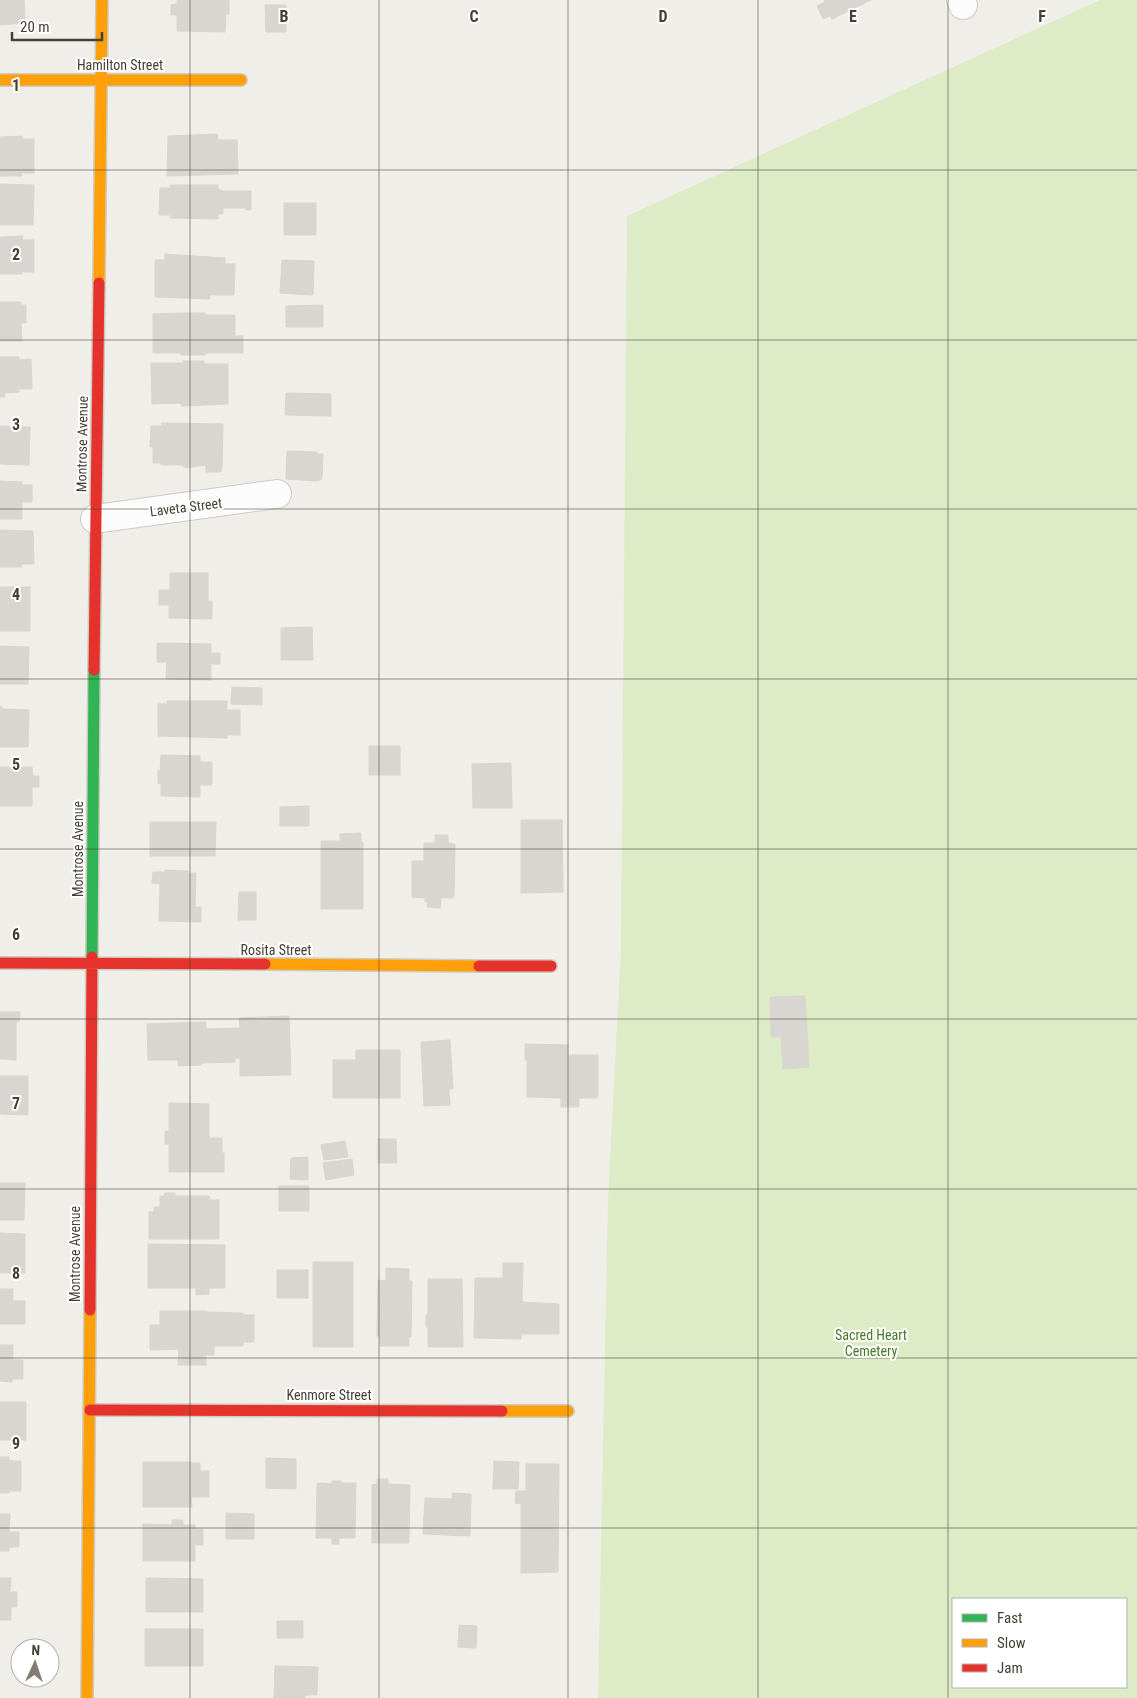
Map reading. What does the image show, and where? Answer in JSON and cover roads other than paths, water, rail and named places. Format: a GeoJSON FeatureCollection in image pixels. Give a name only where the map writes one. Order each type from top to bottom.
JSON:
{"type":"FeatureCollection","features":[{"type":"Feature","properties":{"kind":"street","name":"Montrose Avenue"},"geometry":{"type":"LineString","coordinates":[[87,1698],[95,519],[102,0]]}},
{"type":"Feature","properties":{"kind":"street","name":"Hamilton Street"},"geometry":{"type":"LineString","coordinates":[[0,80],[241,80]]}},
{"type":"Feature","properties":{"kind":"street","name":"Laveta Street"},"geometry":{"type":"LineString","coordinates":[[95,519],[237,501],[276,494]]}},
{"type":"Feature","properties":{"kind":"street","name":"Rosita Street"},"geometry":{"type":"LineString","coordinates":[[0,963],[551,966]]}},
{"type":"Feature","properties":{"kind":"street","name":"Kenmore Street"},"geometry":{"type":"LineString","coordinates":[[90,1410],[568,1411]]}},
{"type":"Feature","properties":{"kind":"park label","name":"Sacred Heart Cemetery"},"geometry":{"type":"Point","coordinates":[871,1344]}}]}
